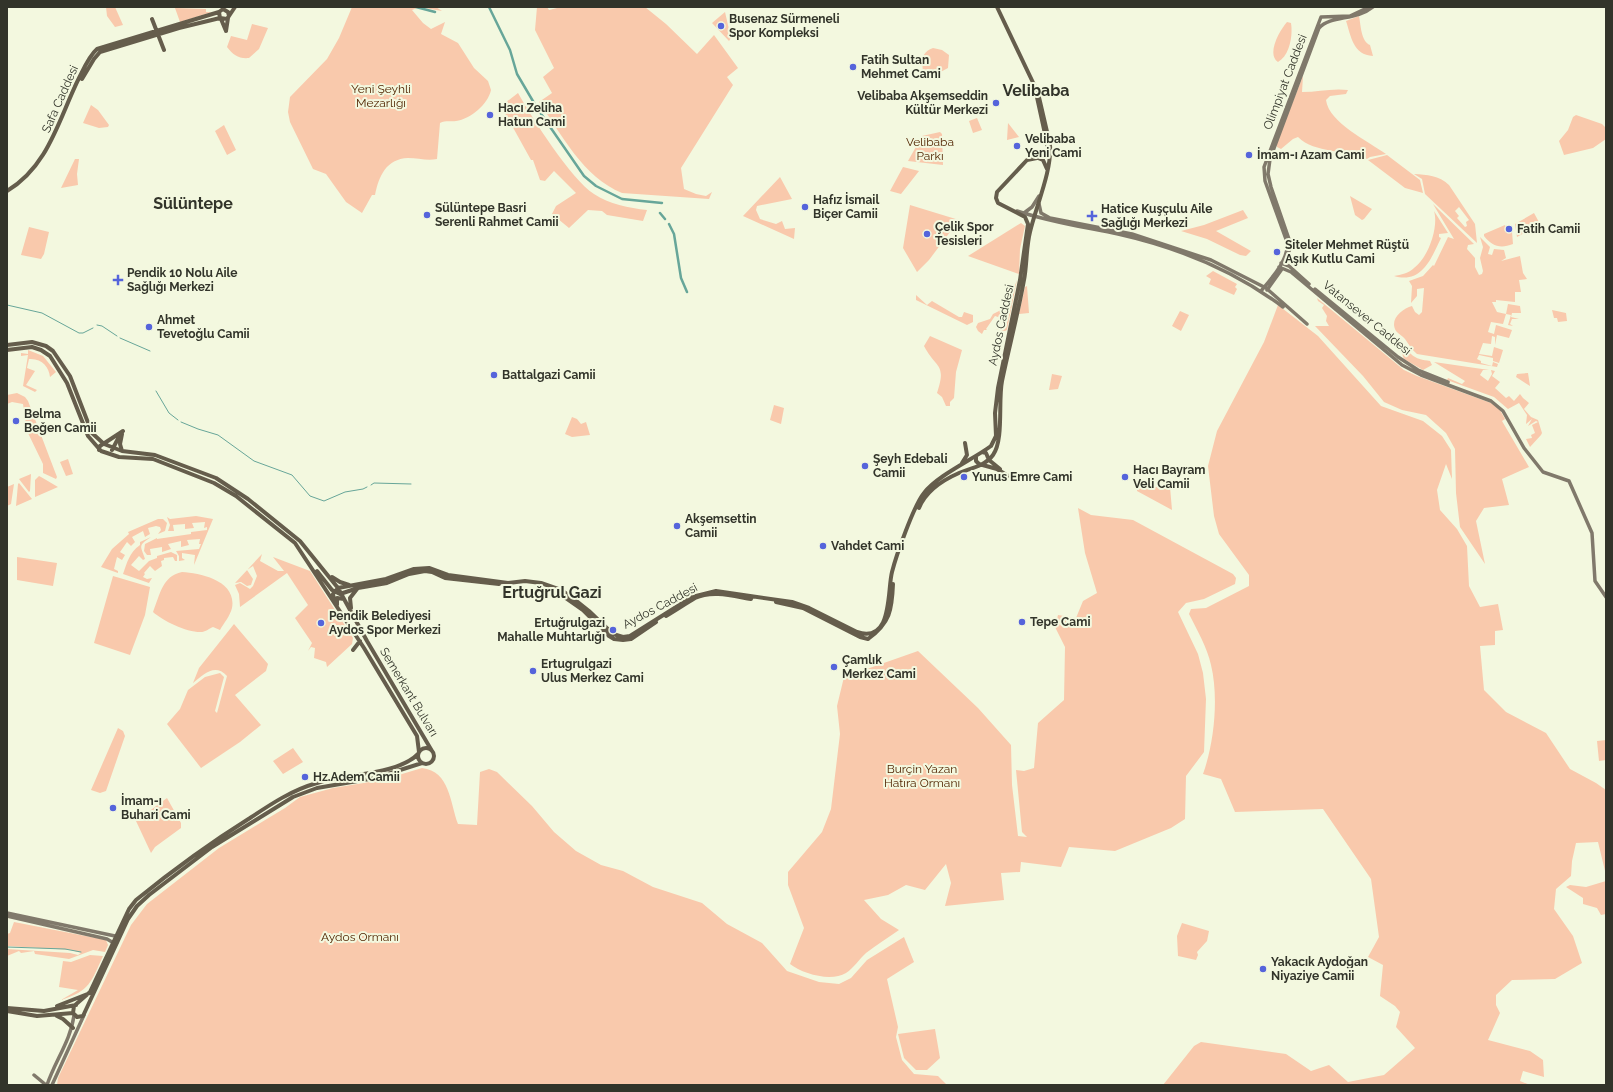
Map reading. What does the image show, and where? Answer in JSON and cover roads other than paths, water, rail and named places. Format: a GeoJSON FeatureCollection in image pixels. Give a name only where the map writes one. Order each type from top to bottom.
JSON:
{"type":"FeatureCollection","features":[{"type":"Feature","properties":{"kind":"main road"},"geometry":{"type":"LineString","coordinates":[[158,33],[206,20],[228,17],[235,7]]}},
{"type":"Feature","properties":{"kind":"main road"},"geometry":{"type":"LineString","coordinates":[[997,7],[1035,88],[1048,147],[1045,156],[1036,158]]}},
{"type":"Feature","properties":{"kind":"main road"},"geometry":{"type":"LineString","coordinates":[[1369,7],[1350,16],[1320,17],[1321,23],[1362,14],[1373,7]]}},
{"type":"Feature","properties":{"kind":"main road"},"geometry":{"type":"LineString","coordinates":[[158,33],[223,10],[228,12],[226,31],[221,18],[223,10]]}},
{"type":"Feature","properties":{"kind":"main road"},"geometry":{"type":"LineString","coordinates":[[1326,16],[1328,21]]}},
{"type":"Feature","properties":{"kind":"main road","name":"Olimpiyat Caddesi"},"geometry":{"type":"LineString","coordinates":[[1264,290],[1283,266],[1290,246],[1265,181],[1264,167],[1293,86],[1321,23]]}},
{"type":"Feature","properties":{"kind":"main road"},"geometry":{"type":"LineString","coordinates":[[158,33],[164,50]]}},
{"type":"Feature","properties":{"kind":"main road","name":"Safa Caddesi"},"geometry":{"type":"LineString","coordinates":[[7,192],[14,190],[42,159],[58,131],[78,85],[98,51],[158,33]]}},
{"type":"Feature","properties":{"kind":"main road","name":"Aydos Caddesi"},"geometry":{"type":"LineString","coordinates":[[989,460],[998,446],[1001,385],[1024,281],[1029,235],[1047,172],[1050,145],[1038,93],[1035,88]]}},
{"type":"Feature","properties":{"kind":"main road"},"geometry":{"type":"LineString","coordinates":[[1036,158],[1043,160],[1047,172]]}},
{"type":"Feature","properties":{"kind":"main road","name":"Aydos Caddesi"},"geometry":{"type":"LineString","coordinates":[[982,452],[993,443],[996,436],[995,413],[998,388],[1023,262],[1028,224],[1025,217],[997,201],[997,192],[1027,160],[1036,158]]}},
{"type":"Feature","properties":{"kind":"main road"},"geometry":{"type":"LineString","coordinates":[[1013,210],[1034,217],[1144,241],[1209,264],[1264,290],[1307,324],[1264,290],[1230,269],[1186,251],[1122,232],[1046,216],[1041,213],[1039,206],[1043,185]]}},
{"type":"Feature","properties":{"kind":"main road"},"geometry":{"type":"LineString","coordinates":[[1023,213],[1030,210],[1039,196]]}},
{"type":"Feature","properties":{"kind":"main road","name":"Vatansever Caddesi"},"geometry":{"type":"LineString","coordinates":[[1283,266],[1307,283],[1397,359],[1421,375],[1492,401],[1503,411],[1527,452],[1543,472],[1564,478],[1572,487],[1592,533],[1595,581],[1606,597]]}},
{"type":"Feature","properties":{"kind":"main road","name":"Semerkant Bulvarı"},"geometry":{"type":"LineString","coordinates":[[7,345],[32,342],[46,346],[53,351],[70,376],[92,433],[104,444],[122,451],[155,455],[223,482],[294,536],[328,574],[338,588],[361,631],[432,751]]}},
{"type":"Feature","properties":{"kind":"main road","name":"Semerkant Bulvarı"},"geometry":{"type":"LineString","coordinates":[[7,350],[32,347],[44,351],[50,356],[67,383],[88,436],[99,450],[108,454],[153,459],[217,485],[236,496],[290,538],[299,548],[334,600],[417,736],[418,753]]}},
{"type":"Feature","properties":{"kind":"main road"},"geometry":{"type":"LineString","coordinates":[[99,450],[100,446],[123,431]]}},
{"type":"Feature","properties":{"kind":"main road"},"geometry":{"type":"LineString","coordinates":[[108,454],[112,451],[112,448],[123,431]]}},
{"type":"Feature","properties":{"kind":"main road"},"geometry":{"type":"LineString","coordinates":[[122,451],[120,444],[123,431]]}},
{"type":"Feature","properties":{"kind":"main road"},"geometry":{"type":"LineString","coordinates":[[957,469],[967,456],[965,443]]}},
{"type":"Feature","properties":{"kind":"main road"},"geometry":{"type":"LineString","coordinates":[[997,467],[995,460],[998,446]]}},
{"type":"Feature","properties":{"kind":"main road"},"geometry":{"type":"LineString","coordinates":[[866,637],[876,630],[886,616],[889,605],[892,570],[922,496],[932,485],[982,452],[1008,476],[996,469],[977,463],[976,457]]}},
{"type":"Feature","properties":{"kind":"main road"},"geometry":{"type":"LineString","coordinates":[[866,637],[879,630],[889,615],[892,607],[895,570],[916,516],[926,495],[951,477],[981,465],[989,460]]}},
{"type":"Feature","properties":{"kind":"main road"},"geometry":{"type":"LineString","coordinates":[[310,564],[334,591],[341,593]]}},
{"type":"Feature","properties":{"kind":"main road","name":"Aydos Caddesi"},"geometry":{"type":"LineString","coordinates":[[338,588],[386,579],[414,569],[429,568],[448,574],[508,583],[525,581],[540,582],[561,590],[589,611],[612,634],[623,637],[630,636],[695,596],[718,591],[798,604],[866,637]]}},
{"type":"Feature","properties":{"kind":"main road","name":"Aydos Caddesi"},"geometry":{"type":"LineString","coordinates":[[341,593],[358,588],[389,583],[409,574],[425,571],[432,572],[445,578],[486,583],[508,585],[537,584],[555,590],[583,610],[609,636],[623,640],[636,636],[695,599],[718,594],[798,607],[866,637]]}},
{"type":"Feature","properties":{"kind":"main road"},"geometry":{"type":"LineString","coordinates":[[328,574],[340,582],[353,586]]}},
{"type":"Feature","properties":{"kind":"main road"},"geometry":{"type":"LineString","coordinates":[[334,600],[332,598],[334,591],[338,588]]}},
{"type":"Feature","properties":{"kind":"main road"},"geometry":{"type":"LineString","coordinates":[[352,612],[350,600],[353,592],[358,588]]}},
{"type":"Feature","properties":{"kind":"main road"},"geometry":{"type":"LineString","coordinates":[[337,606],[337,598],[344,599]]}},
{"type":"Feature","properties":{"kind":"main road"},"geometry":{"type":"LineString","coordinates":[[361,631],[360,642],[353,650],[357,648],[364,648]]}},
{"type":"Feature","properties":{"kind":"main road"},"geometry":{"type":"LineString","coordinates":[[34,1075],[46,1085],[55,1062],[72,1028],[73,1008],[90,992],[115,936],[129,909],[136,900],[207,845],[258,812],[296,790],[318,782],[372,772],[407,763],[425,748],[432,751],[434,755],[433,760],[427,764],[422,763],[375,778],[317,788],[298,795],[212,847],[149,896],[132,913],[52,1085]]}},
{"type":"Feature","properties":{"kind":"main road"},"geometry":{"type":"LineString","coordinates":[[418,753],[418,760],[422,763]]}},
{"type":"Feature","properties":{"kind":"main road"},"geometry":{"type":"LineString","coordinates":[[7,913],[115,936]]}},
{"type":"Feature","properties":{"kind":"main road"},"geometry":{"type":"LineString","coordinates":[[7,916],[107,938],[112,942]]}},
{"type":"Feature","properties":{"kind":"main road"},"geometry":{"type":"LineString","coordinates":[[115,936],[118,944]]}},
{"type":"Feature","properties":{"kind":"main road"},"geometry":{"type":"LineString","coordinates":[[50,1011],[64,1002],[90,992]]}},
{"type":"Feature","properties":{"kind":"main road"},"geometry":{"type":"LineString","coordinates":[[7,1008],[24,1011],[50,1011],[77,1004],[84,1005],[85,1013]]}},
{"type":"Feature","properties":{"kind":"main road"},"geometry":{"type":"LineString","coordinates":[[7,1012],[32,1016],[57,1016],[73,1014],[79,1017],[85,1013]]}},
{"type":"Feature","properties":{"kind":"main road"},"geometry":{"type":"LineString","coordinates":[[57,1016],[63,1019],[72,1028]]}},
{"type":"Feature","properties":{"kind":"waterway"},"geometry":{"type":"LineString","coordinates":[[416,7],[435,12]]}},
{"type":"Feature","properties":{"kind":"waterway"},"geometry":{"type":"LineString","coordinates":[[489,7],[510,50],[517,74],[537,108],[584,176],[596,186],[622,199],[662,203]]}},
{"type":"Feature","properties":{"kind":"waterway"},"geometry":{"type":"LineString","coordinates":[[660,213],[665,219]]}},
{"type":"Feature","properties":{"kind":"waterway"},"geometry":{"type":"LineString","coordinates":[[669,224],[674,234],[681,278],[687,292]]}},
{"type":"Feature","properties":{"kind":"waterway"},"geometry":{"type":"LineString","coordinates":[[7,305],[42,313],[79,333],[83,333],[93,328]]}},
{"type":"Feature","properties":{"kind":"waterway"},"geometry":{"type":"LineString","coordinates":[[97,325],[102,326],[117,336]]}},
{"type":"Feature","properties":{"kind":"waterway"},"geometry":{"type":"LineString","coordinates":[[120,338],[150,351]]}},
{"type":"Feature","properties":{"kind":"waterway"},"geometry":{"type":"LineString","coordinates":[[156,391],[169,413],[178,420]]}},
{"type":"Feature","properties":{"kind":"waterway"},"geometry":{"type":"LineString","coordinates":[[181,422],[218,435],[254,461],[292,475],[310,496],[324,501],[345,492],[367,487]]}},
{"type":"Feature","properties":{"kind":"waterway"},"geometry":{"type":"LineString","coordinates":[[371,485],[374,483],[411,484]]}},
{"type":"Feature","properties":{"kind":"waterway"},"geometry":{"type":"LineString","coordinates":[[7,947],[65,949],[81,952]]}},
{"type":"Feature","properties":{"kind":"place","name":"Busenaz Sürmeneli Spor Kompleksi"},"geometry":{"type":"Point","coordinates":[721,26]}},
{"type":"Feature","properties":{"kind":"place","name":"Fatih Sultan Mehmet Cami"},"geometry":{"type":"Point","coordinates":[853,67]}},
{"type":"Feature","properties":{"kind":"place","name":"Velibaba Akşemseddin Kültür Merkezi"},"geometry":{"type":"Point","coordinates":[996,103]}},
{"type":"Feature","properties":{"kind":"place","name":"Hacı Zeliha Hatun Cami"},"geometry":{"type":"Point","coordinates":[490,115]}},
{"type":"Feature","properties":{"kind":"place","name":"Velibaba Yeni Cami"},"geometry":{"type":"Point","coordinates":[1017,146]}},
{"type":"Feature","properties":{"kind":"place","name":"İmam-ı Azam Cami"},"geometry":{"type":"Point","coordinates":[1249,155]}},
{"type":"Feature","properties":{"kind":"place","name":"Hafız İsmail Biçer Camii"},"geometry":{"type":"Point","coordinates":[805,207]}},
{"type":"Feature","properties":{"kind":"place","name":"Sülüntepe Basri Serenli Rahmet Camii"},"geometry":{"type":"Point","coordinates":[427,215]}},
{"type":"Feature","properties":{"kind":"place","name":"Hatice Kuşçulu Aile Sağlığı Merkezi"},"geometry":{"type":"Point","coordinates":[1092,216]}},
{"type":"Feature","properties":{"kind":"place","name":"Fatih Camii"},"geometry":{"type":"Point","coordinates":[1509,229]}},
{"type":"Feature","properties":{"kind":"place","name":"Çelik Spor Tesisleri"},"geometry":{"type":"Point","coordinates":[927,234]}},
{"type":"Feature","properties":{"kind":"place","name":"Siteler Mehmet Rüştü Aşık Kutlu Cami"},"geometry":{"type":"Point","coordinates":[1277,252]}},
{"type":"Feature","properties":{"kind":"place","name":"Pendik 10 Nolu Aile Sağlığı Merkezi"},"geometry":{"type":"Point","coordinates":[118,280]}},
{"type":"Feature","properties":{"kind":"place","name":"Ahmet Tevetoğlu Camii"},"geometry":{"type":"Point","coordinates":[149,327]}},
{"type":"Feature","properties":{"kind":"place","name":"Battalgazi Camii"},"geometry":{"type":"Point","coordinates":[494,375]}},
{"type":"Feature","properties":{"kind":"place","name":"Belma Beğen Camii"},"geometry":{"type":"Point","coordinates":[16,421]}},
{"type":"Feature","properties":{"kind":"place","name":"Şeyh Edebali Camii"},"geometry":{"type":"Point","coordinates":[865,466]}},
{"type":"Feature","properties":{"kind":"place","name":"Yunus Emre Cami"},"geometry":{"type":"Point","coordinates":[964,477]}},
{"type":"Feature","properties":{"kind":"place","name":"Hacı Bayram Veli Camii"},"geometry":{"type":"Point","coordinates":[1125,477]}},
{"type":"Feature","properties":{"kind":"place","name":"Akşemsettin Camii"},"geometry":{"type":"Point","coordinates":[677,526]}},
{"type":"Feature","properties":{"kind":"place","name":"Vahdet Cami"},"geometry":{"type":"Point","coordinates":[823,546]}},
{"type":"Feature","properties":{"kind":"place","name":"Tepe Cami"},"geometry":{"type":"Point","coordinates":[1022,622]}},
{"type":"Feature","properties":{"kind":"place","name":"Pendik Belediyesi Aydos Spor Merkezi"},"geometry":{"type":"Point","coordinates":[321,623]}},
{"type":"Feature","properties":{"kind":"place","name":"Ertuğrulgazi Mahalle Muhtarlığı"},"geometry":{"type":"Point","coordinates":[613,630]}},
{"type":"Feature","properties":{"kind":"place","name":"Çamlık Merkez Cami"},"geometry":{"type":"Point","coordinates":[834,667]}},
{"type":"Feature","properties":{"kind":"place","name":"Ertugrulgazi Ulus Merkez Cami"},"geometry":{"type":"Point","coordinates":[533,671]}},
{"type":"Feature","properties":{"kind":"place","name":"Hz.Adem Camii"},"geometry":{"type":"Point","coordinates":[305,777]}},
{"type":"Feature","properties":{"kind":"place","name":"İmam-ı Buhari Cami"},"geometry":{"type":"Point","coordinates":[113,808]}},
{"type":"Feature","properties":{"kind":"place","name":"Yakacık Aydoğan Niyaziye Camii"},"geometry":{"type":"Point","coordinates":[1263,969]}},
{"type":"Feature","properties":{"kind":"district","name":"Velibaba"},"geometry":{"type":"Point","coordinates":[1036,90]}},
{"type":"Feature","properties":{"kind":"district","name":"Sülüntepe"},"geometry":{"type":"Point","coordinates":[193,203]}},
{"type":"Feature","properties":{"kind":"district","name":"Ertuğrul Gazi"},"geometry":{"type":"Point","coordinates":[552,592]}},
{"type":"Feature","properties":{"kind":"park label","name":"Yeni Şeyhli Mezarlığı"},"geometry":{"type":"Point","coordinates":[381,96]}},
{"type":"Feature","properties":{"kind":"park label","name":"Velibaba Parkı"},"geometry":{"type":"Point","coordinates":[930,149]}},
{"type":"Feature","properties":{"kind":"park label","name":"Burçin Yazan Hatıra Ormanı"},"geometry":{"type":"Point","coordinates":[922,776]}},
{"type":"Feature","properties":{"kind":"park label","name":"Aydos Ormanı"},"geometry":{"type":"Point","coordinates":[360,937]}}]}
